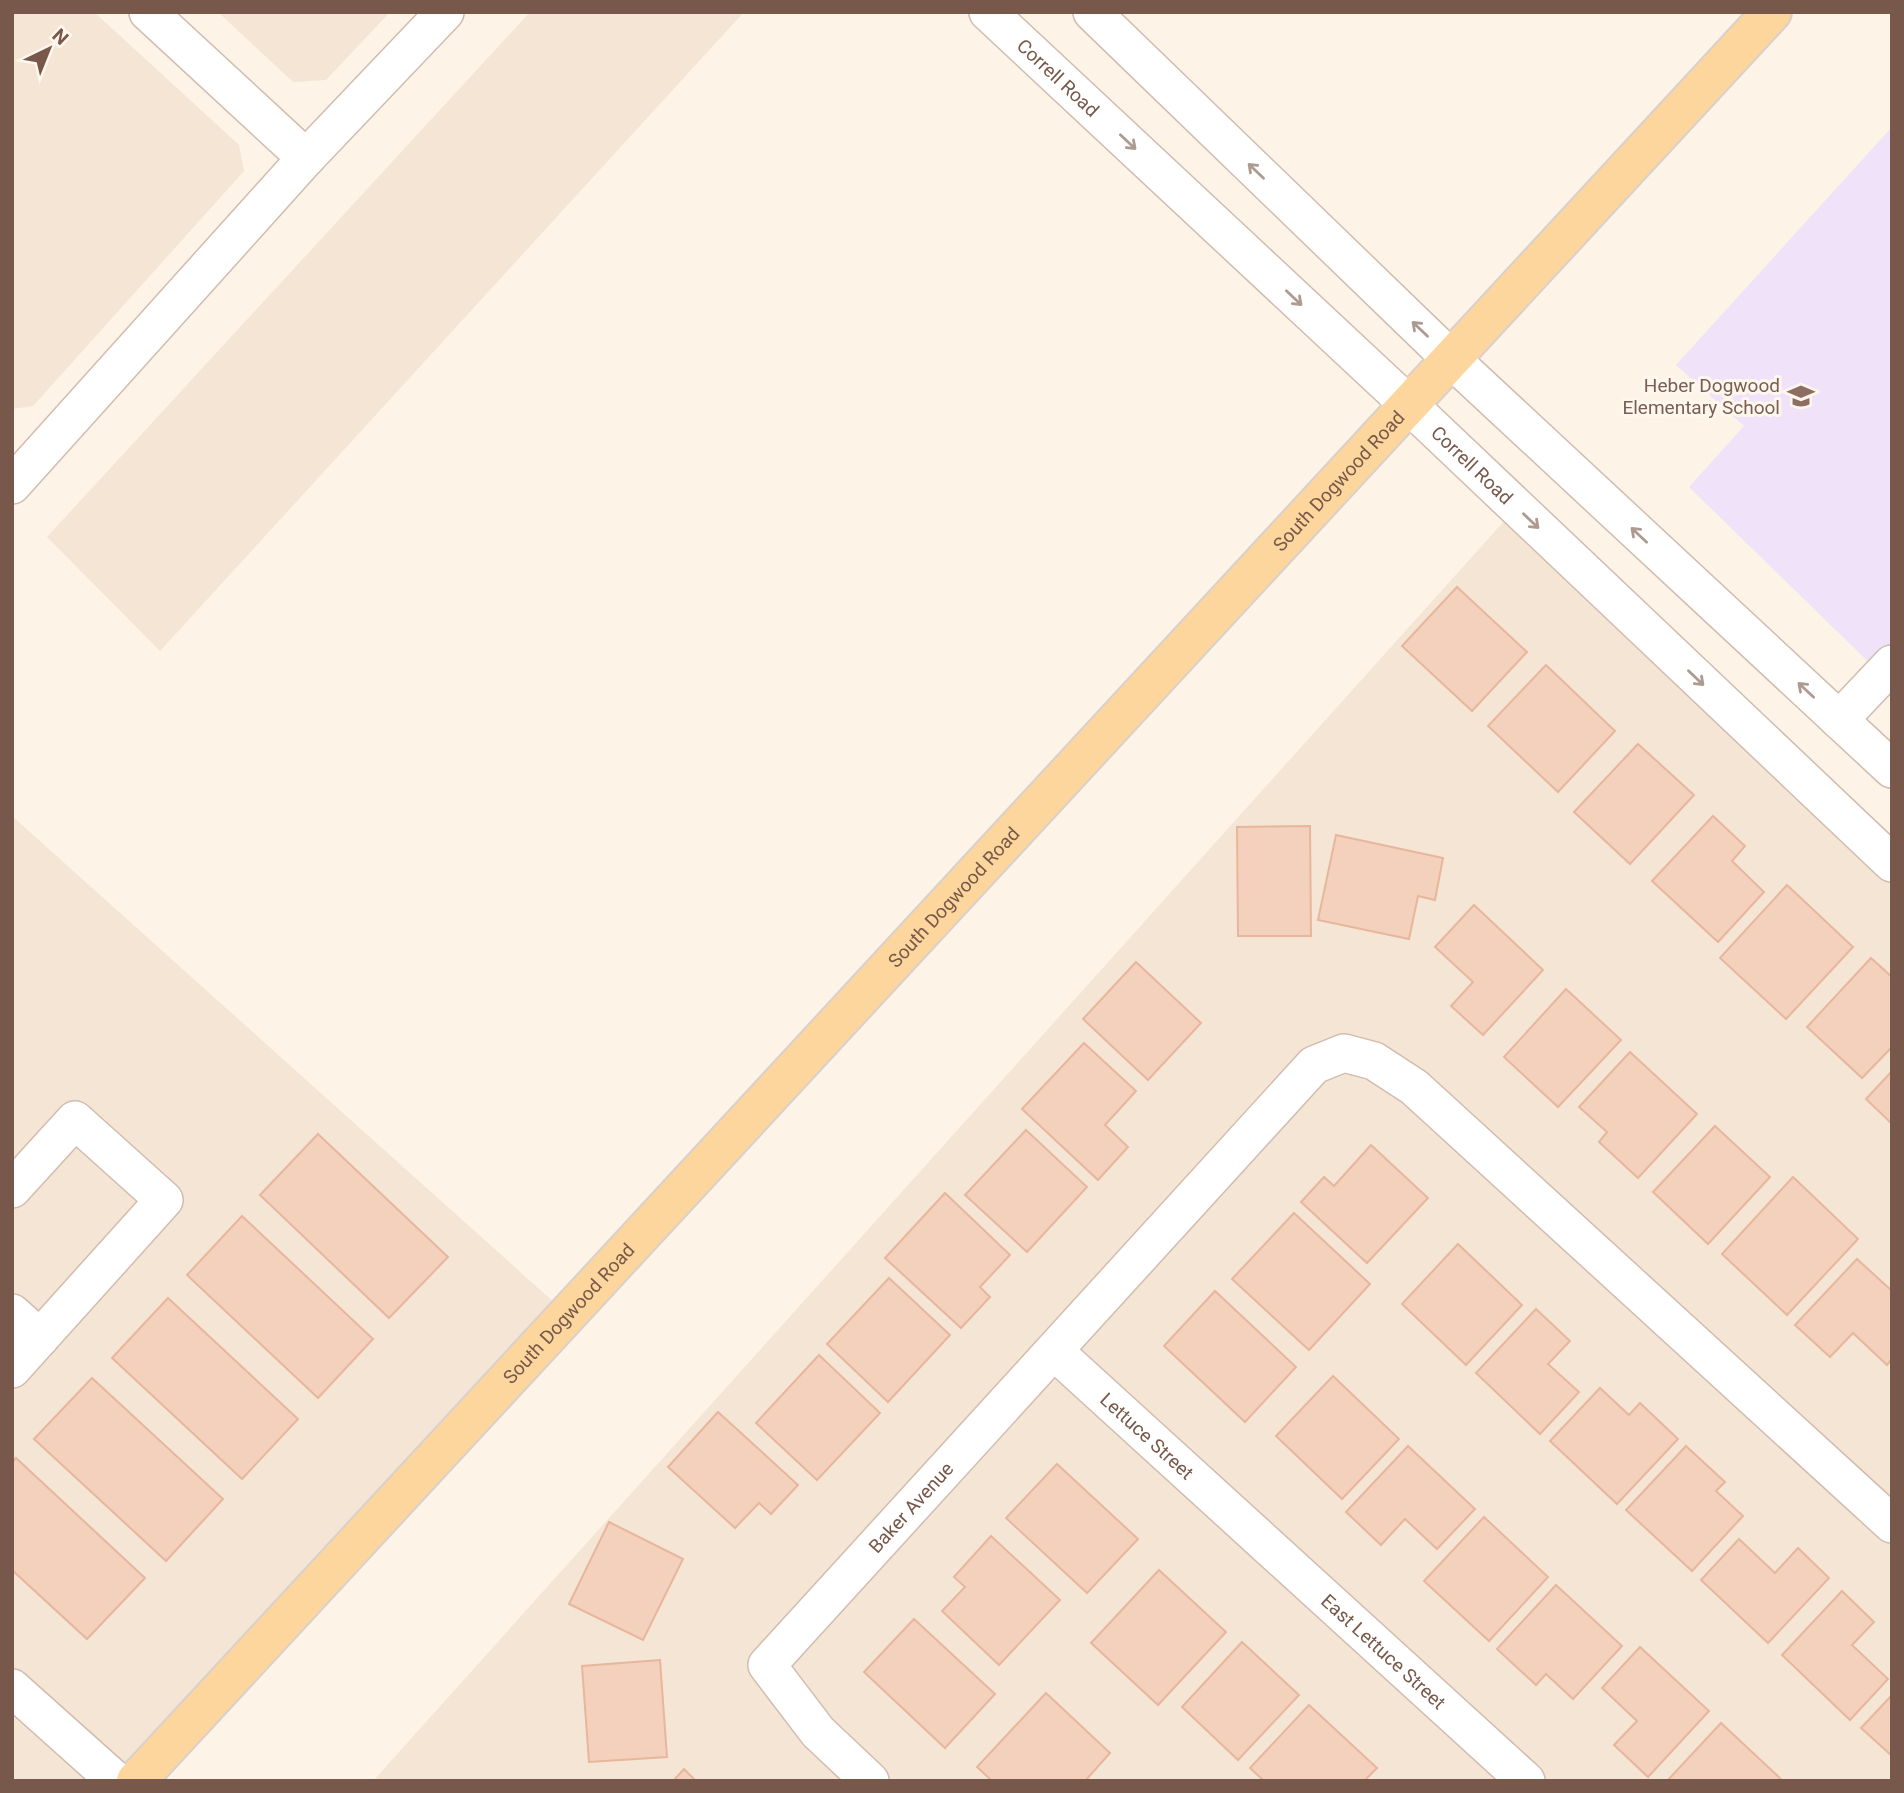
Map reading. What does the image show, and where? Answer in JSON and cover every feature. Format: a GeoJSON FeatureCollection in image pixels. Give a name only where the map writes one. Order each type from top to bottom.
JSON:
{"type":"FeatureCollection","features":[{"type":"Feature","properties":{"kind":"main road","name":"South Dogwood Road"},"geometry":{"type":"LineString","coordinates":[[136,1781],[1772,12]]}},
{"type":"Feature","properties":{"kind":"street"},"geometry":{"type":"LineString","coordinates":[[148,12],[306,158]]}},
{"type":"Feature","properties":{"kind":"street"},"geometry":{"type":"LineString","coordinates":[[12,485],[306,158],[445,12]]}},
{"type":"Feature","properties":{"kind":"street","name":"Correll Road"},"geometry":{"type":"LineString","coordinates":[[988,12],[1408,404],[1892,863]]}},
{"type":"Feature","properties":{"kind":"street"},"geometry":{"type":"LineString","coordinates":[[1093,12],[1450,358],[1892,769]]}},
{"type":"Feature","properties":{"kind":"street"},"geometry":{"type":"LineString","coordinates":[[1839,720],[1892,664]]}},
{"type":"Feature","properties":{"kind":"street","name":"Baker Avenue"},"geometry":{"type":"LineString","coordinates":[[870,1781],[818,1732],[767,1665],[1314,1065],[1344,1053],[1374,1061],[1414,1087],[1892,1524]]}},
{"type":"Feature","properties":{"kind":"street"},"geometry":{"type":"LineString","coordinates":[[12,1189],[75,1120],[164,1200],[12,1369]]}},
{"type":"Feature","properties":{"kind":"street"},"geometry":{"type":"LineString","coordinates":[[12,1313],[40,1338]]}},
{"type":"Feature","properties":{"kind":"street","name":"Lettuce Street"},"geometry":{"type":"LineString","coordinates":[[1054,1351],[1241,1521]]}},
{"type":"Feature","properties":{"kind":"street","name":"East Lettuce Street"},"geometry":{"type":"LineString","coordinates":[[1241,1521],[1526,1781]]}},
{"type":"Feature","properties":{"kind":"street"},"geometry":{"type":"LineString","coordinates":[[12,1688],[116,1781]]}},
{"type":"Feature","properties":{"kind":"shaded area"},"geometry":{"type":"Polygon","coordinates":[[[12,12],[94,12],[239,145],[244,171],[33,406],[12,409],[12,12]]]}},
{"type":"Feature","properties":{"kind":"shaded area"},"geometry":{"type":"Polygon","coordinates":[[[218,12],[390,12],[326,80],[293,82],[218,12]]]}},
{"type":"Feature","properties":{"kind":"shaded area"},"geometry":{"type":"Polygon","coordinates":[[[530,12],[744,12],[160,651],[47,537],[530,12]]]}},
{"type":"Feature","properties":{"kind":"shaded area","name":"Heber Dogwood Elementary School"},"geometry":{"type":"Polygon","coordinates":[[[1892,127],[1892,685],[1689,487],[1744,426],[1676,365],[1892,127]]]}},
{"type":"Feature","properties":{"kind":"shaded area"},"geometry":{"type":"Polygon","coordinates":[[[1514,510],[1892,864],[1892,1781],[373,1781],[1514,510]]]}},
{"type":"Feature","properties":{"kind":"shaded area"},"geometry":{"type":"Polygon","coordinates":[[[12,816],[567,1314],[136,1781],[12,1781],[12,816]]]}},
{"type":"Feature","properties":{"kind":"building"},"geometry":{"type":"Polygon","coordinates":[[[1457,587],[1527,652],[1472,711],[1402,646],[1457,587]]]}},
{"type":"Feature","properties":{"kind":"building"},"geometry":{"type":"Polygon","coordinates":[[[1546,665],[1615,731],[1558,792],[1488,726],[1546,665]]]}},
{"type":"Feature","properties":{"kind":"building"},"geometry":{"type":"Polygon","coordinates":[[[1638,744],[1694,795],[1630,864],[1574,812],[1638,744]]]}},
{"type":"Feature","properties":{"kind":"building"},"geometry":{"type":"Polygon","coordinates":[[[1713,816],[1745,846],[1732,861],[1764,892],[1718,942],[1652,881],[1713,816]]]}},
{"type":"Feature","properties":{"kind":"building"},"geometry":{"type":"Polygon","coordinates":[[[1310,826],[1311,936],[1238,936],[1237,827],[1310,826]]]}},
{"type":"Feature","properties":{"kind":"building"},"geometry":{"type":"Polygon","coordinates":[[[1336,835],[1443,858],[1435,900],[1418,896],[1409,939],[1318,920],[1336,835]]]}},
{"type":"Feature","properties":{"kind":"building"},"geometry":{"type":"Polygon","coordinates":[[[1787,885],[1853,947],[1786,1019],[1720,958],[1787,885]]]}},
{"type":"Feature","properties":{"kind":"building"},"geometry":{"type":"Polygon","coordinates":[[[1474,905],[1543,970],[1483,1035],[1451,1006],[1473,982],[1435,947],[1474,905]]]}},
{"type":"Feature","properties":{"kind":"building"},"geometry":{"type":"Polygon","coordinates":[[[1871,958],[1892,977],[1892,1047],[1862,1078],[1807,1027],[1871,958]]]}},
{"type":"Feature","properties":{"kind":"building"},"geometry":{"type":"Polygon","coordinates":[[[1136,962],[1201,1023],[1148,1080],[1083,1019],[1136,962]]]}},
{"type":"Feature","properties":{"kind":"building"},"geometry":{"type":"Polygon","coordinates":[[[1566,989],[1621,1040],[1558,1107],[1504,1057],[1566,989]]]}},
{"type":"Feature","properties":{"kind":"building"},"geometry":{"type":"Polygon","coordinates":[[[1084,1043],[1136,1091],[1105,1125],[1128,1147],[1098,1180],[1022,1109],[1084,1043]]]}},
{"type":"Feature","properties":{"kind":"building"},"geometry":{"type":"Polygon","coordinates":[[[1630,1052],[1697,1114],[1638,1178],[1599,1142],[1607,1132],[1579,1107],[1630,1052]]]}},
{"type":"Feature","properties":{"kind":"building"},"geometry":{"type":"Polygon","coordinates":[[[1892,1071],[1892,1124],[1866,1099],[1892,1071]]]}},
{"type":"Feature","properties":{"kind":"building"},"geometry":{"type":"Polygon","coordinates":[[[1715,1126],[1770,1177],[1708,1244],[1653,1192],[1715,1126]]]}},
{"type":"Feature","properties":{"kind":"building"},"geometry":{"type":"Polygon","coordinates":[[[1026,1130],[1087,1187],[1027,1252],[965,1195],[1026,1130]]]}},
{"type":"Feature","properties":{"kind":"building"},"geometry":{"type":"Polygon","coordinates":[[[318,1134],[448,1257],[389,1318],[260,1195],[318,1134]]]}},
{"type":"Feature","properties":{"kind":"building"},"geometry":{"type":"Polygon","coordinates":[[[1371,1145],[1428,1198],[1367,1263],[1301,1202],[1324,1177],[1334,1186],[1371,1145]]]}},
{"type":"Feature","properties":{"kind":"building"},"geometry":{"type":"Polygon","coordinates":[[[1793,1177],[1858,1239],[1787,1315],[1722,1254],[1793,1177]]]}},
{"type":"Feature","properties":{"kind":"building"},"geometry":{"type":"Polygon","coordinates":[[[945,1193],[1010,1255],[980,1287],[990,1297],[961,1328],[885,1258],[945,1193]]]}},
{"type":"Feature","properties":{"kind":"building"},"geometry":{"type":"Polygon","coordinates":[[[1294,1213],[1370,1284],[1309,1350],[1232,1279],[1294,1213]]]}},
{"type":"Feature","properties":{"kind":"building"},"geometry":{"type":"Polygon","coordinates":[[[242,1216],[373,1339],[318,1398],[187,1275],[242,1216]]]}},
{"type":"Feature","properties":{"kind":"building"},"geometry":{"type":"Polygon","coordinates":[[[1458,1244],[1522,1305],[1466,1365],[1402,1304],[1458,1244]]]}},
{"type":"Feature","properties":{"kind":"building"},"geometry":{"type":"Polygon","coordinates":[[[1857,1259],[1892,1291],[1892,1359],[1887,1365],[1853,1333],[1830,1357],[1795,1325],[1857,1259]]]}},
{"type":"Feature","properties":{"kind":"building"},"geometry":{"type":"Polygon","coordinates":[[[889,1278],[950,1335],[888,1402],[827,1344],[889,1278]]]}},
{"type":"Feature","properties":{"kind":"building"},"geometry":{"type":"Polygon","coordinates":[[[1215,1291],[1296,1367],[1245,1422],[1164,1346],[1215,1291]]]}},
{"type":"Feature","properties":{"kind":"building"},"geometry":{"type":"Polygon","coordinates":[[[168,1298],[298,1419],[242,1479],[112,1358],[168,1298]]]}},
{"type":"Feature","properties":{"kind":"building"},"geometry":{"type":"Polygon","coordinates":[[[1536,1309],[1570,1341],[1548,1364],[1579,1392],[1540,1434],[1476,1373],[1536,1309]]]}},
{"type":"Feature","properties":{"kind":"building"},"geometry":{"type":"Polygon","coordinates":[[[819,1355],[880,1413],[817,1480],[756,1423],[819,1355]]]}},
{"type":"Feature","properties":{"kind":"building"},"geometry":{"type":"Polygon","coordinates":[[[1333,1376],[1399,1439],[1342,1499],[1276,1436],[1333,1376]]]}},
{"type":"Feature","properties":{"kind":"building"},"geometry":{"type":"Polygon","coordinates":[[[92,1378],[223,1499],[166,1561],[34,1439],[92,1378]]]}},
{"type":"Feature","properties":{"kind":"building"},"geometry":{"type":"Polygon","coordinates":[[[1600,1388],[1629,1415],[1640,1403],[1678,1439],[1617,1504],[1550,1441],[1600,1388]]]}},
{"type":"Feature","properties":{"kind":"building"},"geometry":{"type":"Polygon","coordinates":[[[718,1412],[798,1485],[771,1514],[759,1503],[735,1528],[668,1467],[718,1412]]]}},
{"type":"Feature","properties":{"kind":"building"},"geometry":{"type":"Polygon","coordinates":[[[1408,1446],[1475,1509],[1437,1549],[1405,1519],[1381,1545],[1346,1512],[1408,1446]]]}},
{"type":"Feature","properties":{"kind":"building"},"geometry":{"type":"Polygon","coordinates":[[[1686,1446],[1725,1482],[1716,1491],[1743,1516],[1692,1571],[1626,1510],[1686,1446]]]}},
{"type":"Feature","properties":{"kind":"building"},"geometry":{"type":"Polygon","coordinates":[[[16,1458],[145,1578],[87,1639],[12,1570],[12,1462],[16,1458]]]}},
{"type":"Feature","properties":{"kind":"building"},"geometry":{"type":"Polygon","coordinates":[[[1057,1464],[1138,1539],[1087,1593],[1006,1518],[1057,1464]]]}},
{"type":"Feature","properties":{"kind":"building"},"geometry":{"type":"Polygon","coordinates":[[[1484,1517],[1548,1577],[1489,1641],[1424,1581],[1484,1517]]]}},
{"type":"Feature","properties":{"kind":"building"},"geometry":{"type":"Polygon","coordinates":[[[609,1522],[683,1559],[643,1640],[569,1604],[609,1522]]]}},
{"type":"Feature","properties":{"kind":"building"},"geometry":{"type":"Polygon","coordinates":[[[991,1536],[1060,1600],[999,1665],[942,1611],[965,1587],[954,1577],[991,1536]]]}},
{"type":"Feature","properties":{"kind":"building"},"geometry":{"type":"Polygon","coordinates":[[[1739,1539],[1775,1573],[1798,1548],[1829,1578],[1768,1643],[1701,1580],[1739,1539]]]}},
{"type":"Feature","properties":{"kind":"building"},"geometry":{"type":"Polygon","coordinates":[[[1159,1570],[1226,1632],[1158,1705],[1091,1643],[1159,1570]]]}},
{"type":"Feature","properties":{"kind":"building"},"geometry":{"type":"Polygon","coordinates":[[[1556,1585],[1622,1646],[1573,1699],[1546,1674],[1536,1685],[1497,1649],[1556,1585]]]}},
{"type":"Feature","properties":{"kind":"building"},"geometry":{"type":"Polygon","coordinates":[[[1842,1591],[1874,1622],[1852,1645],[1888,1679],[1850,1720],[1782,1655],[1842,1591]]]}},
{"type":"Feature","properties":{"kind":"building"},"geometry":{"type":"Polygon","coordinates":[[[914,1619],[995,1694],[945,1748],[864,1672],[914,1619]]]}},
{"type":"Feature","properties":{"kind":"building"},"geometry":{"type":"Polygon","coordinates":[[[1242,1642],[1299,1695],[1238,1760],[1182,1707],[1242,1642]]]}},
{"type":"Feature","properties":{"kind":"building"},"geometry":{"type":"Polygon","coordinates":[[[1640,1647],[1709,1711],[1648,1777],[1614,1745],[1637,1721],[1602,1688],[1640,1647]]]}},
{"type":"Feature","properties":{"kind":"building"},"geometry":{"type":"Polygon","coordinates":[[[660,1660],[667,1757],[589,1762],[582,1666],[660,1660]]]}},
{"type":"Feature","properties":{"kind":"building"},"geometry":{"type":"Polygon","coordinates":[[[1046,1693],[1110,1753],[1085,1781],[992,1781],[977,1767],[1046,1693]]]}},
{"type":"Feature","properties":{"kind":"building"},"geometry":{"type":"Polygon","coordinates":[[[1892,1695],[1892,1756],[1861,1728],[1892,1695]]]}},
{"type":"Feature","properties":{"kind":"building"},"geometry":{"type":"Polygon","coordinates":[[[1309,1705],[1377,1768],[1364,1781],[1264,1781],[1250,1768],[1309,1705]]]}},
{"type":"Feature","properties":{"kind":"building"},"geometry":{"type":"Polygon","coordinates":[[[1721,1723],[1783,1781],[1667,1781],[1721,1723]]]}},
{"type":"Feature","properties":{"kind":"building"},"geometry":{"type":"Polygon","coordinates":[[[684,1769],[696,1781],[673,1781],[684,1769]]]}},
{"type":"Feature","properties":{"kind":"place","name":"Heber Dogwood Elementary School"},"geometry":{"type":"Point","coordinates":[1801,396]}}]}
